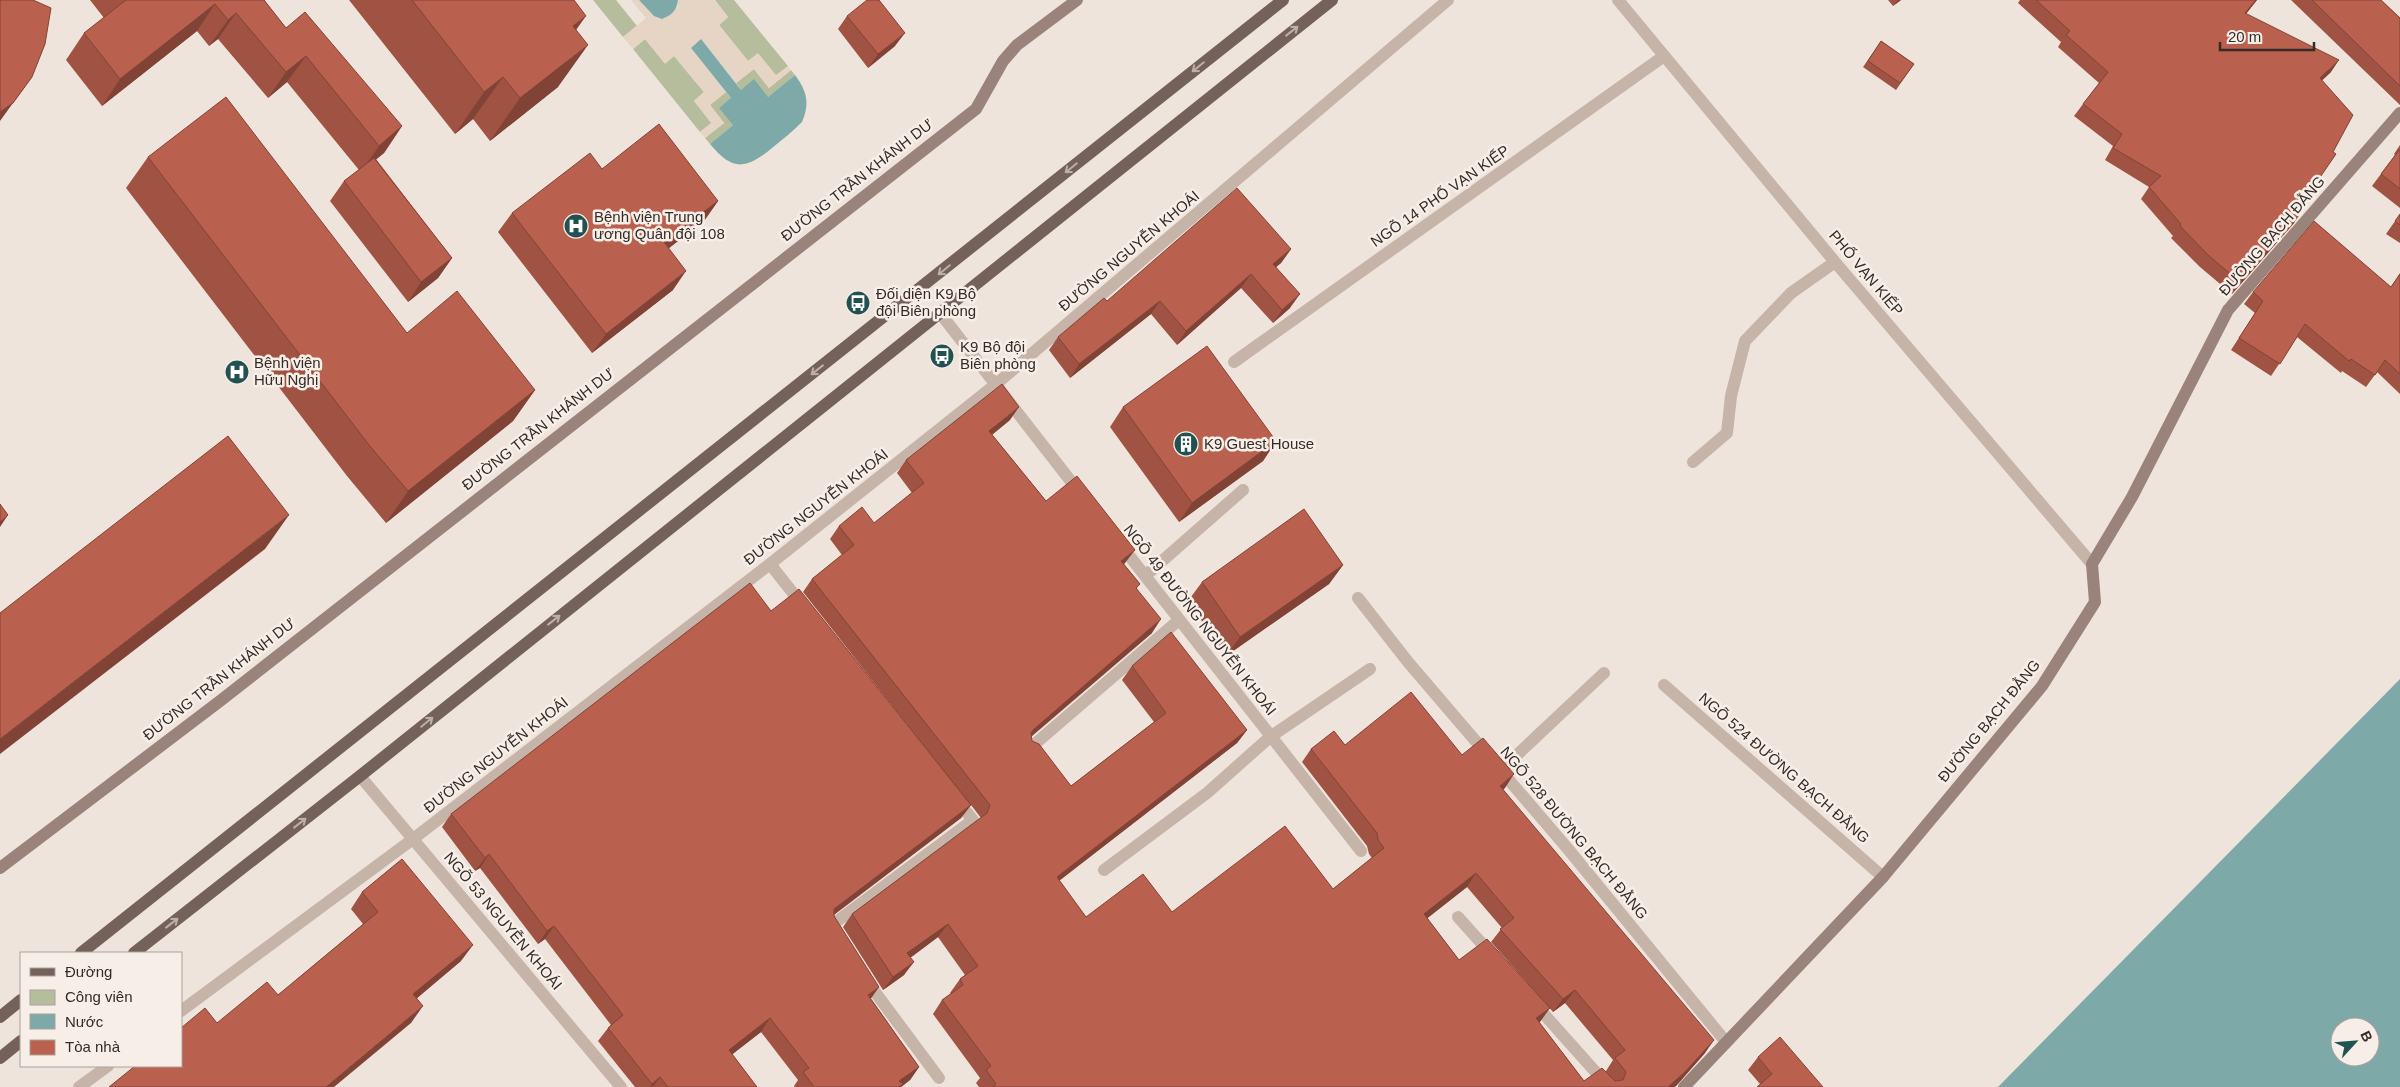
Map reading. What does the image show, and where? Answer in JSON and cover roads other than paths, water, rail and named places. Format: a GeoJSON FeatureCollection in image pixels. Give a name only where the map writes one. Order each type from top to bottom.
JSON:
{"type":"FeatureCollection","features":[{"type":"Feature","properties":{"kind":"main road","name":"ĐƯỜNG TRẦN KHÁNH DƯ"},"geometry":{"type":"LineString","coordinates":[[0,868],[220,701],[976,109],[1004,60],[1017,45],[1077,0]]}},
{"type":"Feature","properties":{"kind":"main road"},"geometry":{"type":"LineString","coordinates":[[82,952],[1283,0]]}},
{"type":"Feature","properties":{"kind":"main road"},"geometry":{"type":"LineString","coordinates":[[135,952],[360,776],[1332,0]]}},
{"type":"Feature","properties":{"kind":"main road","name":"ĐƯỜNG BẠCH ĐẰNG"},"geometry":{"type":"LineString","coordinates":[[1684,1087],[1883,876],[2042,686],[2096,602],[2092,564],[2132,498],[2228,310],[2400,113]]}},
{"type":"Feature","properties":{"kind":"main road"},"geometry":{"type":"LineString","coordinates":[[0,1017],[20,1001]]}},
{"type":"Feature","properties":{"kind":"main road"},"geometry":{"type":"LineString","coordinates":[[0,1058],[20,1043]]}},
{"type":"Feature","properties":{"kind":"street","name":"ĐƯỜNG NGUYỄN KHOÁI"},"geometry":{"type":"LineString","coordinates":[[182,1010],[413,839],[770,564],[995,385],[1448,0]]}},
{"type":"Feature","properties":{"kind":"street","name":"PHỐ VẠN KIẾP"},"geometry":{"type":"LineString","coordinates":[[1618,0],[1835,262],[2092,564]]}},
{"type":"Feature","properties":{"kind":"street","name":"NGÕ 14 PHỐ VẠN KIẾP"},"geometry":{"type":"LineString","coordinates":[[1234,362],[1664,56]]}},
{"type":"Feature","properties":{"kind":"street"},"geometry":{"type":"LineString","coordinates":[[1692,462],[1727,433],[1731,396],[1745,341],[1791,293],[1835,262]]}},
{"type":"Feature","properties":{"kind":"street"},"geometry":{"type":"LineString","coordinates":[[940,313],[1085,500]]}},
{"type":"Feature","properties":{"kind":"street"},"geometry":{"type":"LineString","coordinates":[[1145,576],[1243,490]]}},
{"type":"Feature","properties":{"kind":"street","name":"NGÕ 49 ĐƯỜNG NGUYỄN KHOÁI"},"geometry":{"type":"LineString","coordinates":[[1109,530],[1361,851]]}},
{"type":"Feature","properties":{"kind":"street"},"geometry":{"type":"LineString","coordinates":[[770,564],[813,619]]}},
{"type":"Feature","properties":{"kind":"street","name":"NGÕ 528 ĐƯỜNG BẠCH ĐẰNG"},"geometry":{"type":"LineString","coordinates":[[1358,598],[1414,669],[1501,770],[1726,1042]]}},
{"type":"Feature","properties":{"kind":"street"},"geometry":{"type":"LineString","coordinates":[[1029,750],[1179,620]]}},
{"type":"Feature","properties":{"kind":"street"},"geometry":{"type":"LineString","coordinates":[[1104,870],[1207,793],[1270,737],[1370,669]]}},
{"type":"Feature","properties":{"kind":"street"},"geometry":{"type":"LineString","coordinates":[[1501,770],[1604,673]]}},
{"type":"Feature","properties":{"kind":"street","name":"NGÕ 524 ĐƯỜNG BẠCH ĐẰNG"},"geometry":{"type":"LineString","coordinates":[[1664,685],[1883,876]]}},
{"type":"Feature","properties":{"kind":"street","name":"NGÕ 53 NGUYỄN KHOÁI"},"geometry":{"type":"LineString","coordinates":[[360,776],[621,1087]]}},
{"type":"Feature","properties":{"kind":"street"},"geometry":{"type":"LineString","coordinates":[[842,942],[832,925],[973,820],[948,789]]}},
{"type":"Feature","properties":{"kind":"street"},"geometry":{"type":"LineString","coordinates":[[1458,917],[1504,969]]}},
{"type":"Feature","properties":{"kind":"street"},"geometry":{"type":"LineString","coordinates":[[858,966],[879,999],[939,1078]]}},
{"type":"Feature","properties":{"kind":"street"},"geometry":{"type":"LineString","coordinates":[[1524,991],[1609,1087]]}},
{"type":"Feature","properties":{"kind":"street"},"geometry":{"type":"LineString","coordinates":[[80,1087],[107,1067]]}},
{"type":"Feature","properties":{"kind":"water"},"geometry":{"type":"Polygon","coordinates":[[[639,0],[678,0],[673,12],[662,19],[654,16],[639,0]]]}},
{"type":"Feature","properties":{"kind":"water"},"geometry":{"type":"Polygon","coordinates":[[[701,39],[741,90],[754,79],[768,97],[795,75],[805,92],[806,109],[802,122],[763,155],[747,164],[732,163],[718,153],[710,144],[733,125],[719,108],[731,98],[691,48],[701,39]]]}},
{"type":"Feature","properties":{"kind":"water"},"geometry":{"type":"Polygon","coordinates":[[[2400,679],[2400,1087],[1998,1087],[2400,679]]]}},
{"type":"Feature","properties":{"kind":"place","name":"Bệnh viện Trung ương Quân đội 108"},"geometry":{"type":"Point","coordinates":[576,226]}},
{"type":"Feature","properties":{"kind":"place","name":"Đối diện K9 Bộ đội Biên phòng"},"geometry":{"type":"Point","coordinates":[858,303]}},
{"type":"Feature","properties":{"kind":"place","name":"K9 Bộ đội Biên phòng"},"geometry":{"type":"Point","coordinates":[942,356]}},
{"type":"Feature","properties":{"kind":"place","name":"Bệnh viện Hữu Nghị"},"geometry":{"type":"Point","coordinates":[237,372]}},
{"type":"Feature","properties":{"kind":"place","name":"K9 Guest House"},"geometry":{"type":"Point","coordinates":[1186,444]}}]}
